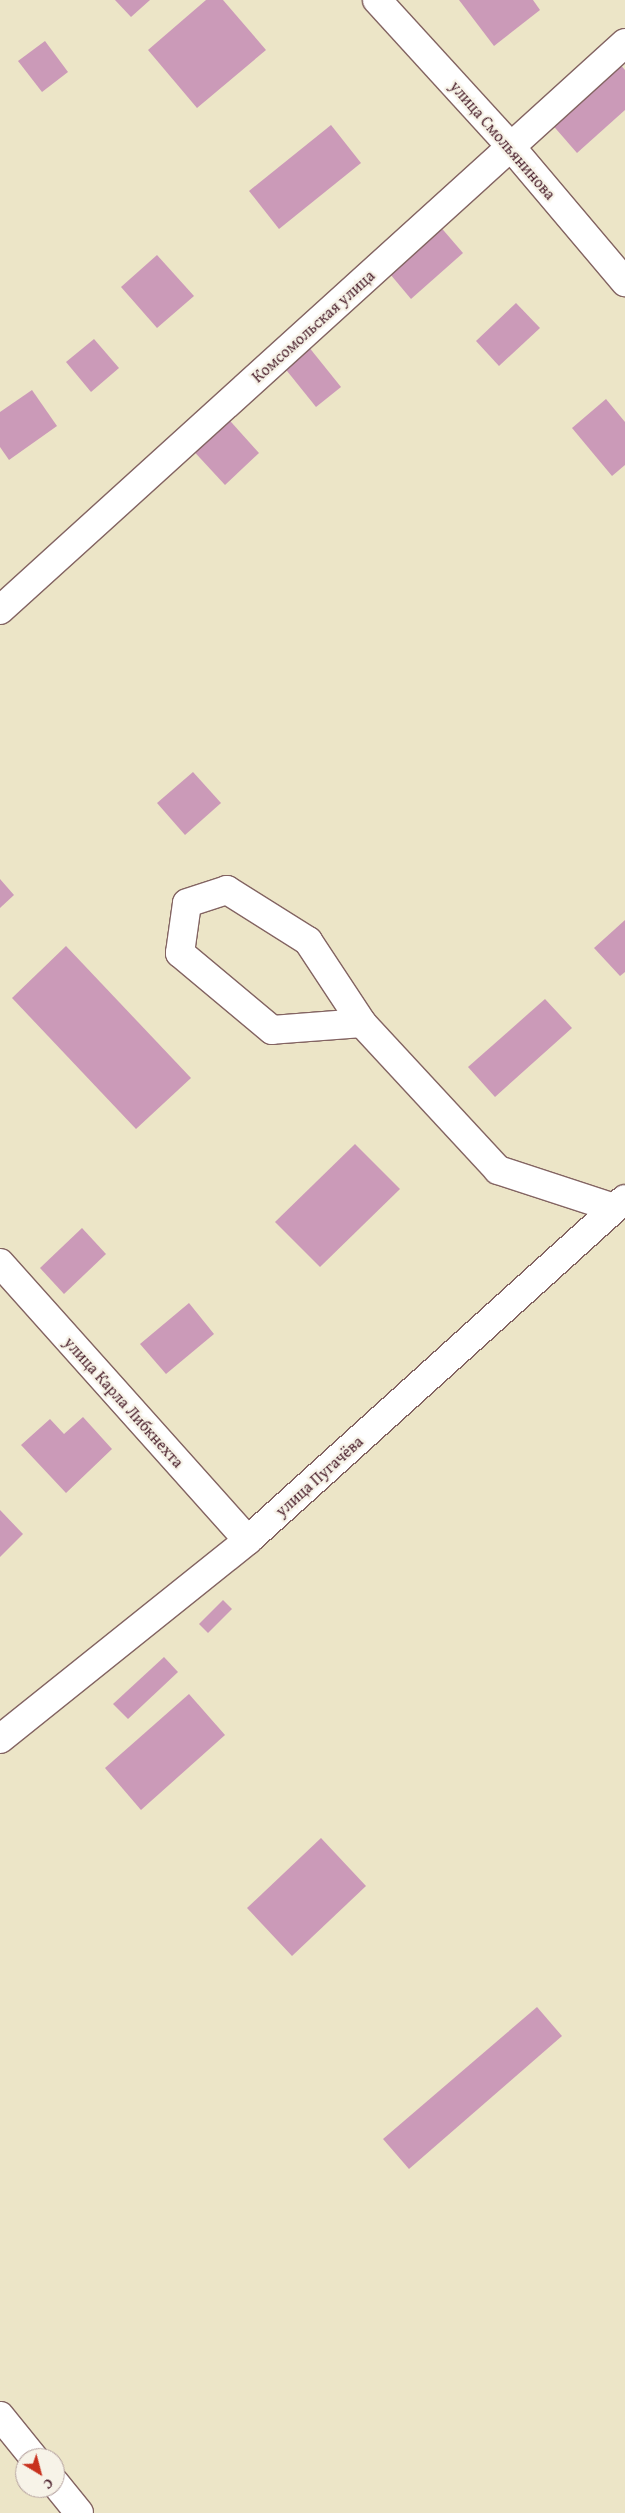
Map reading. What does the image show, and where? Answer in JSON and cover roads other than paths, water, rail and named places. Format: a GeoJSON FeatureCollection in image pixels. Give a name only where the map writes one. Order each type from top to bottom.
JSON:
{"type":"FeatureCollection","features":[{"type":"Feature","properties":{"kind":"street","name":"улица Смольянинова"},"geometry":{"type":"LineString","coordinates":[[377,0],[511,146],[625,282]]}},
{"type":"Feature","properties":{"kind":"street","name":"Комсомольская улица"},"geometry":{"type":"LineString","coordinates":[[0,610],[625,43]]}},
{"type":"Feature","properties":{"kind":"street"},"geometry":{"type":"LineString","coordinates":[[362,1022],[272,1030],[180,953],[187,903],[227,890],[308,941],[362,1022],[498,1170],[620,1203]]}},
{"type":"Feature","properties":{"kind":"street","name":"улица Пугачёва"},"geometry":{"type":"LineString","coordinates":[[0,1739],[248,1540],[620,1203]]}},
{"type":"Feature","properties":{"kind":"street","name":"улица Карла Либкнехта"},"geometry":{"type":"LineString","coordinates":[[0,1263],[248,1540]]}},
{"type":"Feature","properties":{"kind":"street"},"geometry":{"type":"LineString","coordinates":[[0,2416],[26,2448]]}},
{"type":"Feature","properties":{"kind":"street"},"geometry":{"type":"LineString","coordinates":[[65,2496],[79,2513]]}}]}
